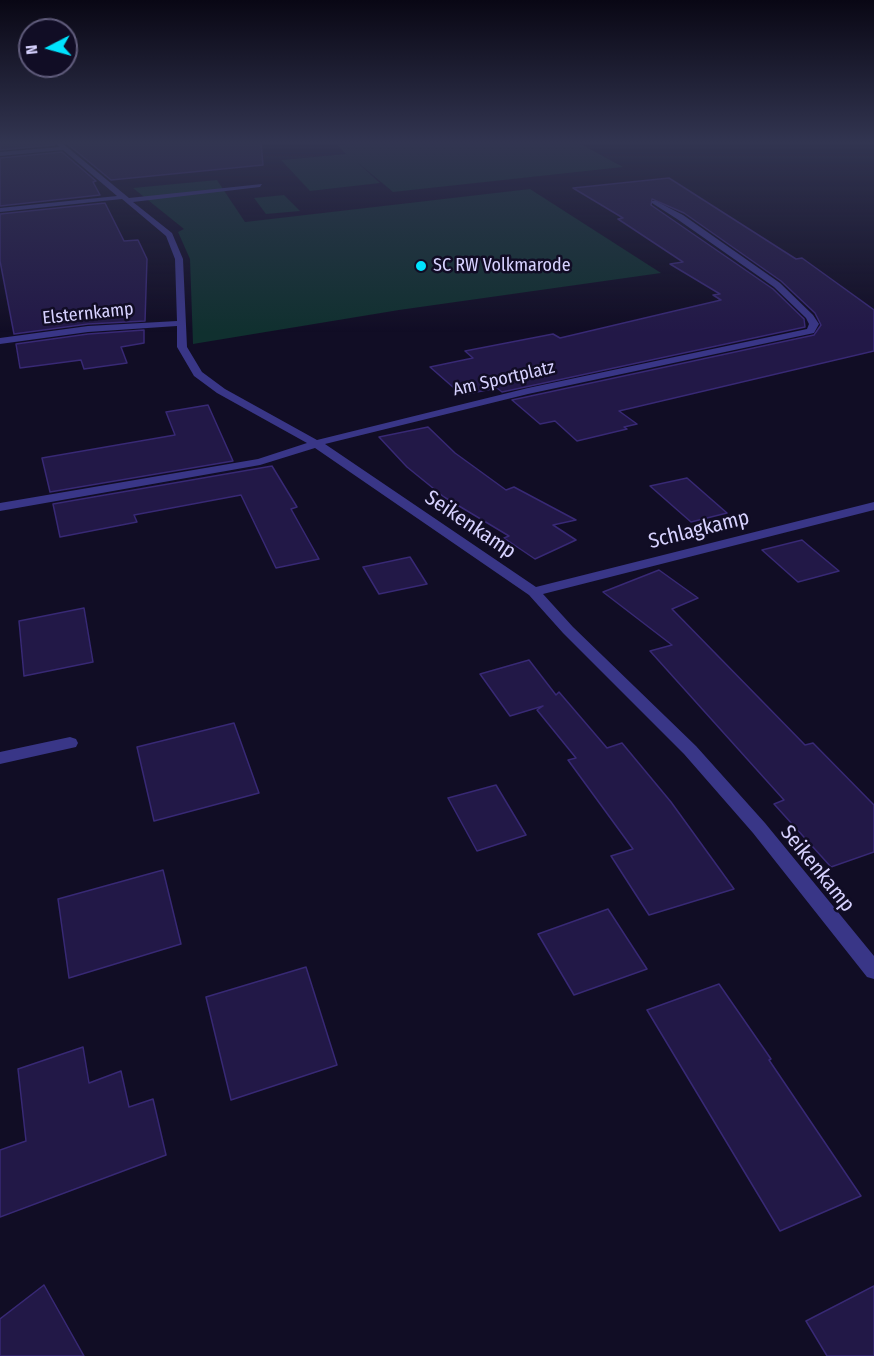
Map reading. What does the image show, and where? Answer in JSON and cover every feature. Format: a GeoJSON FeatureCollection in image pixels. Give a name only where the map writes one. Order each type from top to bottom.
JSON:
{"type":"FeatureCollection","features":[{"type":"Feature","properties":{"kind":"street"},"geometry":{"type":"LineString","coordinates":[[0,210],[50,205]]}},
{"type":"Feature","properties":{"kind":"street","name":"Seikenkamp"},"geometry":{"type":"LineString","coordinates":[[135,205],[170,235],[179,259],[182,347],[198,374],[221,391],[317,444],[534,592],[568,630],[690,750],[759,828],[874,971]]}},
{"type":"Feature","properties":{"kind":"street","name":"Am Sportplatz"},"geometry":{"type":"LineString","coordinates":[[0,507],[260,462],[343,435],[528,391],[811,331],[814,324],[810,317],[777,285],[660,205]]}},
{"type":"Feature","properties":{"kind":"street","name":"Elsternkamp"},"geometry":{"type":"LineString","coordinates":[[0,341],[88,329],[180,323]]}},
{"type":"Feature","properties":{"kind":"street","name":"Schlagkamp"},"geometry":{"type":"LineString","coordinates":[[534,592],[874,506]]}},
{"type":"Feature","properties":{"kind":"street"},"geometry":{"type":"LineString","coordinates":[[0,758],[70,743]]}},
{"type":"Feature","properties":{"kind":"green space","name":"SC RW Volkmarode"},"geometry":{"type":"Polygon","coordinates":[[[154,205],[234,205],[245,222],[389,205],[555,205],[661,273],[399,310],[193,344],[190,259],[178,232],[184,229],[154,205]]]}},
{"type":"Feature","properties":{"kind":"green space"},"geometry":{"type":"Polygon","coordinates":[[[259,205],[294,205],[300,211],[266,214],[259,205]]]}},
{"type":"Feature","properties":{"kind":"building"},"geometry":{"type":"Polygon","coordinates":[[[83,205],[106,205],[124,241],[138,240],[147,259],[145,321],[88,324],[14,334],[0,261],[0,214],[83,205]]]}},
{"type":"Feature","properties":{"kind":"building"},"geometry":{"type":"Polygon","coordinates":[[[602,205],[651,205],[773,289],[804,319],[805,327],[502,392],[497,388],[462,395],[430,367],[473,358],[465,351],[553,334],[560,338],[721,300],[713,295],[720,294],[670,264],[683,262],[618,219],[623,218],[602,205]]]}},
{"type":"Feature","properties":{"kind":"building"},"geometry":{"type":"Polygon","coordinates":[[[666,205],[712,205],[796,259],[802,258],[874,310],[874,351],[619,411],[637,424],[624,427],[627,429],[577,441],[555,421],[540,424],[512,400],[814,335],[821,325],[815,313],[781,281],[684,213],[666,205]]]}},
{"type":"Feature","properties":{"kind":"building"},"geometry":{"type":"Polygon","coordinates":[[[144,330],[144,343],[121,347],[127,363],[84,369],[81,360],[20,368],[16,344],[88,334],[144,330]]]}},
{"type":"Feature","properties":{"kind":"building"},"geometry":{"type":"Polygon","coordinates":[[[208,405],[233,461],[50,492],[42,458],[175,435],[166,412],[208,405]]]}},
{"type":"Feature","properties":{"kind":"building"},"geometry":{"type":"Polygon","coordinates":[[[428,427],[455,453],[506,490],[514,487],[576,520],[553,525],[576,540],[535,559],[504,538],[509,536],[444,497],[407,467],[379,437],[428,427]]]}},
{"type":"Feature","properties":{"kind":"building"},"geometry":{"type":"Polygon","coordinates":[[[272,466],[297,507],[291,509],[319,559],[276,568],[241,495],[134,515],[137,522],[60,537],[53,504],[272,466]]]}},
{"type":"Feature","properties":{"kind":"building"},"geometry":{"type":"Polygon","coordinates":[[[687,478],[727,513],[691,522],[650,486],[687,478]]]}},
{"type":"Feature","properties":{"kind":"building"},"geometry":{"type":"Polygon","coordinates":[[[802,540],[839,571],[798,582],[762,550],[802,540]]]}},
{"type":"Feature","properties":{"kind":"building"},"geometry":{"type":"Polygon","coordinates":[[[410,557],[427,584],[379,594],[363,567],[410,557]]]}},
{"type":"Feature","properties":{"kind":"building"},"geometry":{"type":"Polygon","coordinates":[[[659,570],[698,598],[672,609],[805,745],[813,743],[874,805],[874,852],[831,867],[774,804],[784,800],[650,651],[672,645],[603,592],[659,570]]]}},
{"type":"Feature","properties":{"kind":"building"},"geometry":{"type":"Polygon","coordinates":[[[84,608],[93,662],[24,676],[19,621],[84,608]]]}},
{"type":"Feature","properties":{"kind":"building"},"geometry":{"type":"Polygon","coordinates":[[[529,660],[556,695],[559,692],[607,748],[622,743],[671,802],[734,889],[649,915],[611,856],[633,849],[568,760],[576,758],[537,710],[543,706],[510,716],[480,674],[529,660]]]}},
{"type":"Feature","properties":{"kind":"building"},"geometry":{"type":"Polygon","coordinates":[[[234,723],[259,793],[154,821],[137,747],[234,723]]]}},
{"type":"Feature","properties":{"kind":"building"},"geometry":{"type":"Polygon","coordinates":[[[496,785],[526,835],[477,851],[448,798],[496,785]]]}},
{"type":"Feature","properties":{"kind":"building"},"geometry":{"type":"Polygon","coordinates":[[[163,870],[181,944],[69,978],[58,899],[163,870]]]}},
{"type":"Feature","properties":{"kind":"building"},"geometry":{"type":"Polygon","coordinates":[[[608,909],[647,969],[574,995],[538,934],[608,909]]]}},
{"type":"Feature","properties":{"kind":"building"},"geometry":{"type":"Polygon","coordinates":[[[306,967],[337,1065],[231,1100],[206,997],[306,967]]]}},
{"type":"Feature","properties":{"kind":"building"},"geometry":{"type":"Polygon","coordinates":[[[719,984],[861,1196],[780,1231],[647,1010],[719,984]]]}},
{"type":"Feature","properties":{"kind":"building"},"geometry":{"type":"Polygon","coordinates":[[[83,1047],[89,1083],[121,1071],[129,1107],[153,1099],[166,1155],[0,1217],[0,1150],[26,1141],[18,1069],[83,1047]]]}},
{"type":"Feature","properties":{"kind":"building"},"geometry":{"type":"Polygon","coordinates":[[[44,1285],[84,1356],[0,1356],[0,1319],[44,1285]]]}},
{"type":"Feature","properties":{"kind":"building"},"geometry":{"type":"Polygon","coordinates":[[[874,1286],[874,1356],[827,1356],[806,1321],[874,1286]]]}},
{"type":"Feature","properties":{"kind":"place","name":"SC RW Volkmarode"},"geometry":{"type":"Point","coordinates":[421,266]}}]}
